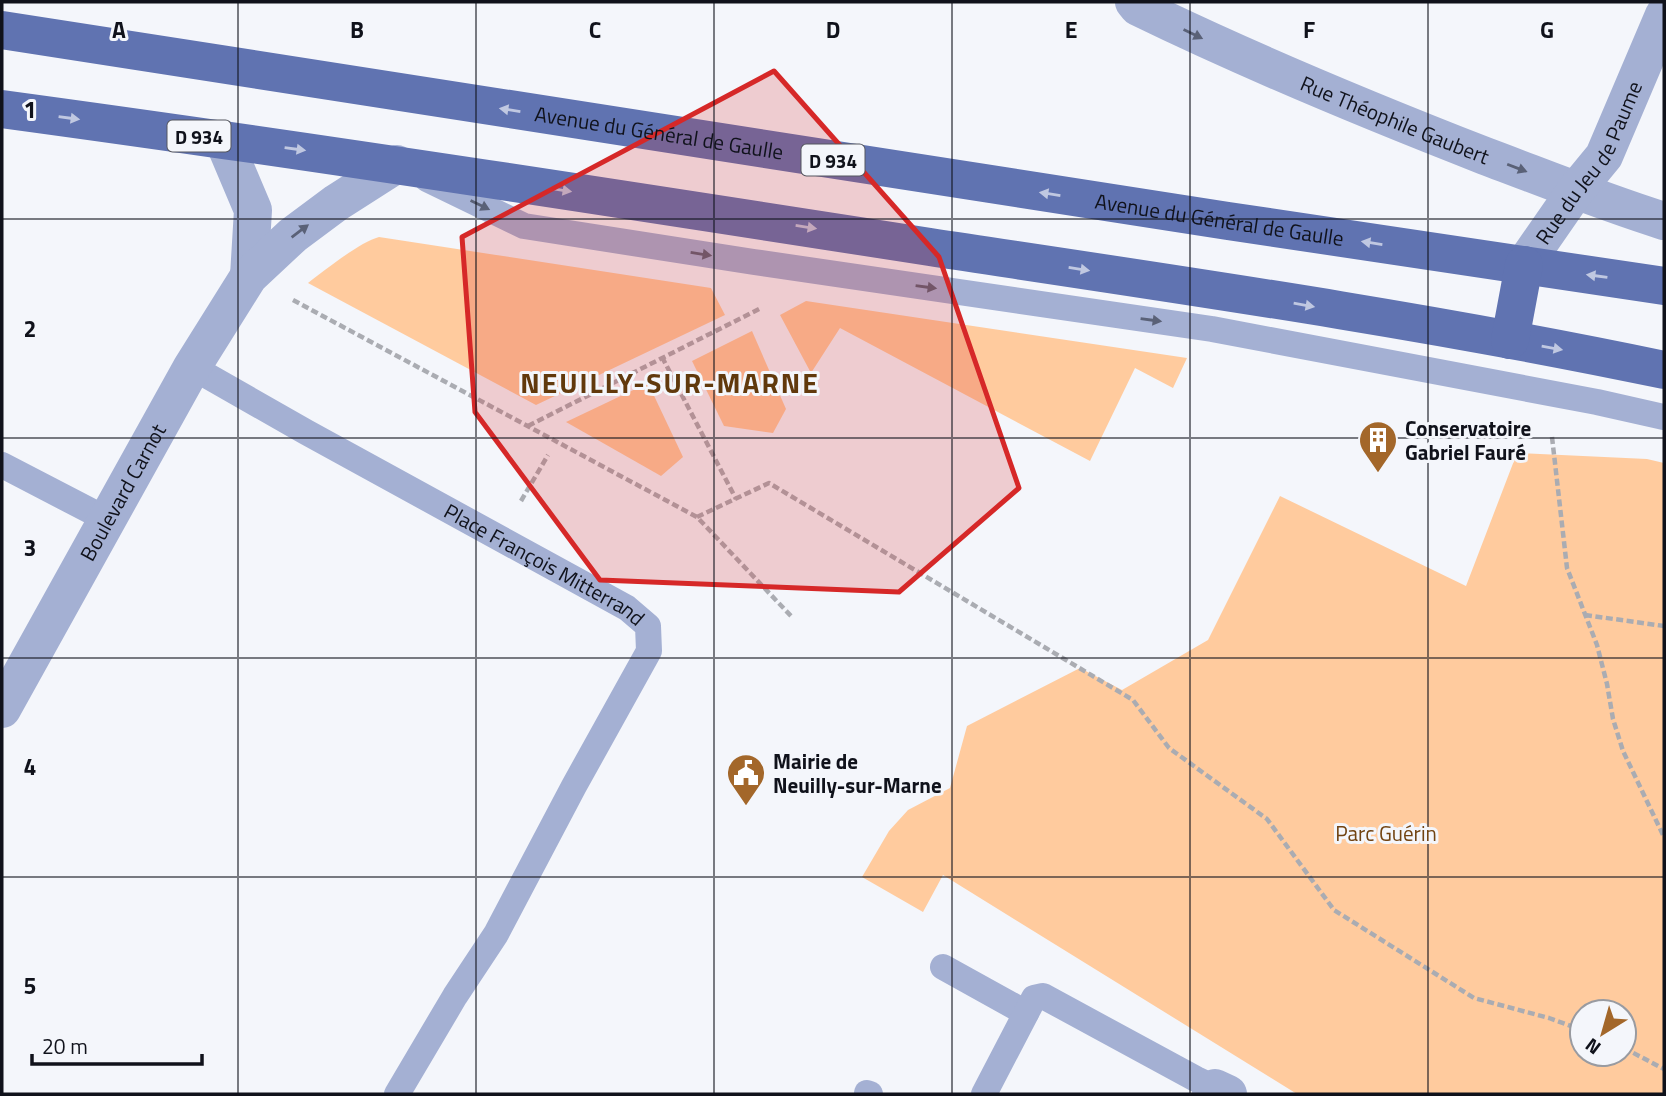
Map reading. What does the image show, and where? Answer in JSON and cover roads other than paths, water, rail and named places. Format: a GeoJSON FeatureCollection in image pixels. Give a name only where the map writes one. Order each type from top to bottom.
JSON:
{"type":"FeatureCollection","features":[{"type":"Feature","properties":{"kind":"main road","name":"Avenue du Général de Gaulle"},"geometry":{"type":"LineString","coordinates":[[2,30],[1664,286]]}},
{"type":"Feature","properties":{"kind":"main road","name":"D 934"},"geometry":{"type":"LineString","coordinates":[[2,109],[397,164],[1219,291],[1664,369]]}},
{"type":"Feature","properties":{"kind":"main road"},"geometry":{"type":"LineString","coordinates":[[1510,340],[1524,265]]}},
{"type":"Feature","properties":{"kind":"street","name":"Rue Théophile Gaubert"},"geometry":{"type":"LineString","coordinates":[[1134,2],[1138,7],[1201,38],[1294,79],[1618,207],[1664,221]]}},
{"type":"Feature","properties":{"kind":"street","name":"Rue du Jeu de Paume"},"geometry":{"type":"LineString","coordinates":[[1524,265],[1576,190],[1604,156],[1664,15]]}},
{"type":"Feature","properties":{"kind":"street","name":"Boulevard Carnot"},"geometry":{"type":"LineString","coordinates":[[223,139],[253,210],[249,276]]}},
{"type":"Feature","properties":{"kind":"street","name":"Boulevard Carnot"},"geometry":{"type":"LineString","coordinates":[[2,709],[192,368],[249,276],[293,235],[397,164]]}},
{"type":"Feature","properties":{"kind":"lane"},"geometry":{"type":"LineString","coordinates":[[397,164],[524,226],[1212,329],[1584,399],[1664,417]]}},
{"type":"Feature","properties":{"kind":"lane"},"geometry":{"type":"LineString","coordinates":[[738,217],[754,262]]}},
{"type":"Feature","properties":{"kind":"lane"},"geometry":{"type":"LineString","coordinates":[[1212,329],[1219,291]]}},
{"type":"Feature","properties":{"kind":"lane","name":"Place François Mitterrand"},"geometry":{"type":"LineString","coordinates":[[192,368],[627,608],[648,626],[649,651],[496,934],[455,996],[397,1094]]}},
{"type":"Feature","properties":{"kind":"lane"},"geometry":{"type":"LineString","coordinates":[[2,465],[108,520]]}},
{"type":"Feature","properties":{"kind":"lane"},"geometry":{"type":"LineString","coordinates":[[943,967],[1026,1013]]}},
{"type":"Feature","properties":{"kind":"lane"},"geometry":{"type":"LineString","coordinates":[[984,1094],[1034,998],[1043,996],[1218,1092]]}},
{"type":"Feature","properties":{"kind":"place","name":"Conservatoire Gabriel Fauré"},"geometry":{"type":"Point","coordinates":[1378,474]}},
{"type":"Feature","properties":{"kind":"place","name":"Mairie de Neuilly-sur-Marne"},"geometry":{"type":"Point","coordinates":[746,807]}},
{"type":"Feature","properties":{"kind":"district","name":"NEUILLY-SUR-MARNE"},"geometry":{"type":"Point","coordinates":[670,382]}},
{"type":"Feature","properties":{"kind":"park label","name":"Parc Guérin"},"geometry":{"type":"Point","coordinates":[1386,833]}}]}
